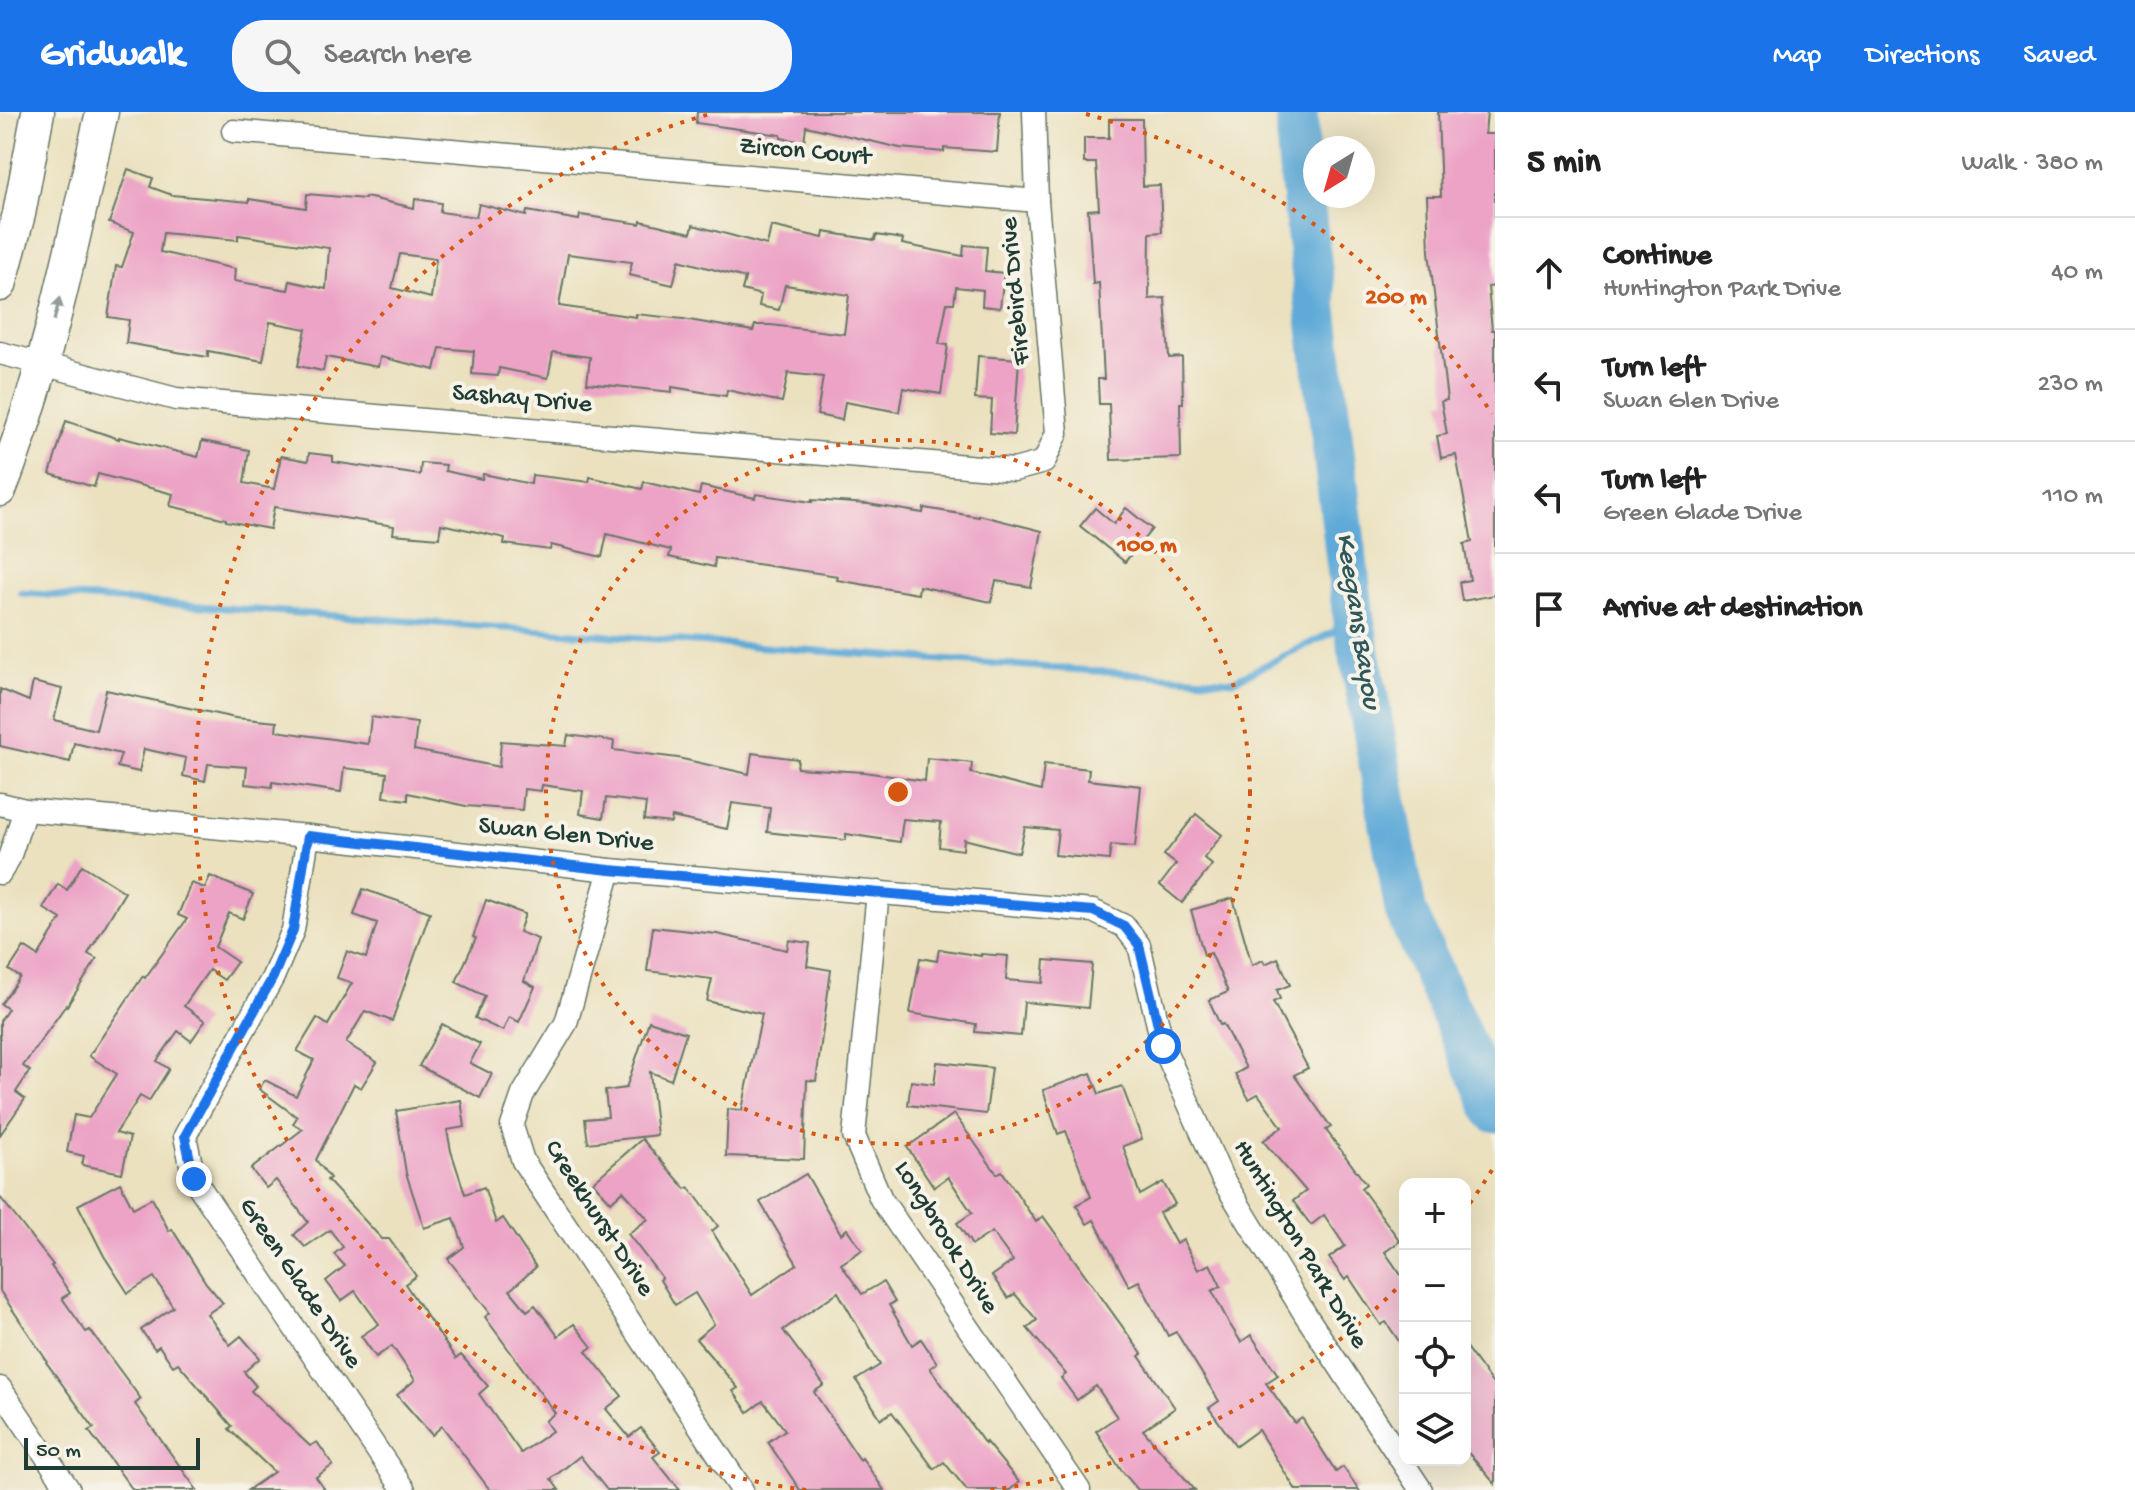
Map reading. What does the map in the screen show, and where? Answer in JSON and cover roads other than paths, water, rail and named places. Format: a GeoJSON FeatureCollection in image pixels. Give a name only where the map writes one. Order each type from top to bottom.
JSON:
{"type":"FeatureCollection","features":[{"type":"Feature","properties":{"kind":"main road"},"geometry":{"type":"LineString","coordinates":[[0,285],[19,214],[38,112]]}},
{"type":"Feature","properties":{"kind":"main road"},"geometry":{"type":"LineString","coordinates":[[0,490],[43,364],[102,112]]}},
{"type":"Feature","properties":{"kind":"street","name":"Firebird Drive"},"geometry":{"type":"LineString","coordinates":[[1034,112],[1037,201],[1057,433],[1044,462]]}},
{"type":"Feature","properties":{"kind":"street","name":"Zircon Court"},"geometry":{"type":"LineString","coordinates":[[233,131],[1037,201]]}},
{"type":"Feature","properties":{"kind":"street","name":"Sashay Drive"},"geometry":{"type":"LineString","coordinates":[[0,353],[176,399],[1014,470],[1044,462]]}},
{"type":"Feature","properties":{"kind":"street","name":"Swan Glen Drive"},"geometry":{"type":"LineString","coordinates":[[0,804],[25,810],[308,836],[610,870],[1093,911],[1124,926]]}},
{"type":"Feature","properties":{"kind":"street"},"geometry":{"type":"LineString","coordinates":[[0,873],[9,858],[25,810]]}},
{"type":"Feature","properties":{"kind":"street","name":"Green Glade Drive"},"geometry":{"type":"LineString","coordinates":[[308,836],[293,930],[273,977],[185,1136],[194,1179],[404,1490]]}},
{"type":"Feature","properties":{"kind":"street","name":"Creekhurst Drive"},"geometry":{"type":"LineString","coordinates":[[610,870],[566,1023],[523,1094],[512,1126],[523,1161],[742,1490]]}},
{"type":"Feature","properties":{"kind":"street","name":"Longbrook Drive"},"geometry":{"type":"LineString","coordinates":[[878,892],[854,1136],[881,1199],[1079,1490]]}},
{"type":"Feature","properties":{"kind":"street","name":"Huntington Park Drive"},"geometry":{"type":"LineString","coordinates":[[1124,926],[1139,945],[1163,1046],[1222,1178],[1305,1314],[1421,1490]]}},
{"type":"Feature","properties":{"kind":"street"},"geometry":{"type":"LineString","coordinates":[[0,1388],[69,1490]]}},
{"type":"Feature","properties":{"kind":"waterway","name":"Keegans Bayou"},"geometry":{"type":"LineString","coordinates":[[1297,112],[1298,156],[1354,622],[1406,912],[1495,1112]]}},
{"type":"Feature","properties":{"kind":"waterway"},"geometry":{"type":"LineString","coordinates":[[21,593],[1233,681],[1354,622]]}}]}
